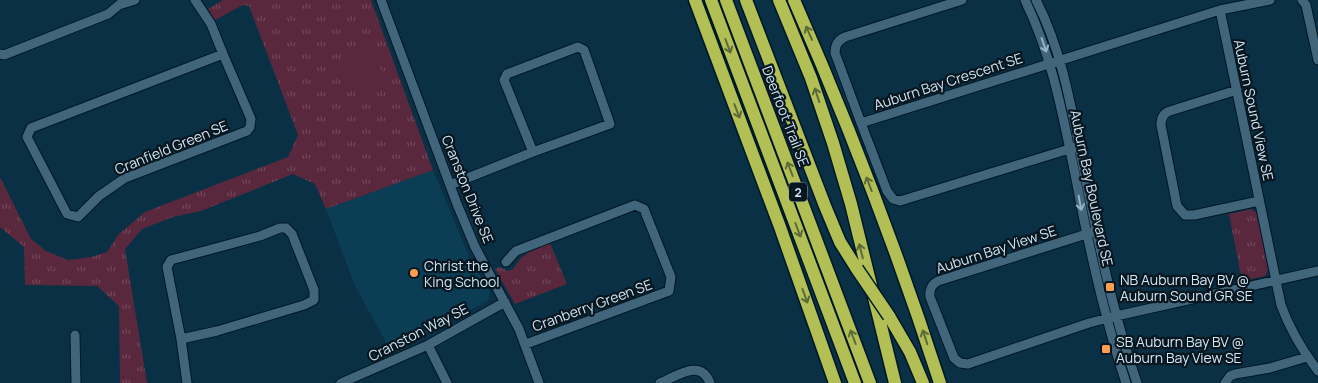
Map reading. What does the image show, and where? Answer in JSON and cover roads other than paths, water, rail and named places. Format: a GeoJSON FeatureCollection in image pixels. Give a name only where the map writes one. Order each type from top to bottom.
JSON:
{"type":"FeatureCollection","features":[{"type":"Feature","properties":{"kind":"highway","name":"2"},"geometry":{"type":"LineString","coordinates":[[694,0],[780,227],[830,366],[833,383]]}},
{"type":"Feature","properties":{"kind":"highway"},"geometry":{"type":"LineString","coordinates":[[711,0],[855,383]]}},
{"type":"Feature","properties":{"kind":"highway","name":"Deerfoot Trail SE"},"geometry":{"type":"LineString","coordinates":[[726,0],[870,383]]}},
{"type":"Feature","properties":{"kind":"highway"},"geometry":{"type":"LineString","coordinates":[[746,0],[840,242],[910,352],[923,383]]}},
{"type":"Feature","properties":{"kind":"highway"},"geometry":{"type":"LineString","coordinates":[[779,0],[812,78],[833,143],[851,204],[895,383]]}},
{"type":"Feature","properties":{"kind":"highway"},"geometry":{"type":"LineString","coordinates":[[794,0],[829,80],[872,190],[940,383]]}},
{"type":"Feature","properties":{"kind":"street"},"geometry":{"type":"LineString","coordinates":[[0,54],[4,55],[108,14],[122,1],[135,0]]}},
{"type":"Feature","properties":{"kind":"street","name":"Cranfield Green SE"},"geometry":{"type":"LineString","coordinates":[[196,0],[211,24],[251,119],[250,127],[247,131],[125,178],[99,196],[78,217],[67,214],[27,137],[30,128],[223,54]]}},
{"type":"Feature","properties":{"kind":"street","name":"Cranston Drive SE"},"geometry":{"type":"LineString","coordinates":[[381,0],[475,247],[526,344],[539,383]]}},
{"type":"Feature","properties":{"kind":"street"},"geometry":{"type":"LineString","coordinates":[[861,123],[835,53],[835,47],[838,42],[845,37],[962,0]]}},
{"type":"Feature","properties":{"kind":"street","name":"Auburn Bay Boulevard SE"},"geometry":{"type":"LineString","coordinates":[[1024,0],[1043,40],[1050,63],[1106,318],[1126,383]]}},
{"type":"Feature","properties":{"kind":"street","name":"Auburn Bay Boulevard SE"},"geometry":{"type":"LineString","coordinates":[[1036,0],[1060,60],[1116,316],[1137,383]]}},
{"type":"Feature","properties":{"kind":"street"},"geometry":{"type":"LineString","coordinates":[[1060,60],[1220,10],[1270,0]]}},
{"type":"Feature","properties":{"kind":"street"},"geometry":{"type":"LineString","coordinates":[[1302,0],[1306,5],[1318,60]]}},
{"type":"Feature","properties":{"kind":"street","name":"Auburn Sound View SE"},"geometry":{"type":"LineString","coordinates":[[1220,10],[1275,280],[1287,321],[1307,357],[1318,371]]}},
{"type":"Feature","properties":{"kind":"street"},"geometry":{"type":"LineString","coordinates":[[450,185],[610,124],[584,50],[578,47],[507,74],[504,80],[533,152]]}},
{"type":"Feature","properties":{"kind":"street","name":"Auburn Bay Crescent SE"},"geometry":{"type":"LineString","coordinates":[[1060,60],[861,123],[888,191],[892,198],[900,202],[1079,146]]}},
{"type":"Feature","properties":{"kind":"street"},"geometry":{"type":"LineString","coordinates":[[1236,90],[1164,114],[1161,123],[1177,206],[1185,215],[1194,215],[1259,201]]}},
{"type":"Feature","properties":{"kind":"street","name":"Cranberry Green SE"},"geometry":{"type":"LineString","coordinates":[[506,262],[516,251],[635,205],[644,208],[671,277],[670,291],[526,344]]}},
{"type":"Feature","properties":{"kind":"street"},"geometry":{"type":"LineString","coordinates":[[181,339],[217,331],[304,306],[314,300],[314,290],[292,234],[286,228],[280,228],[260,236],[171,260],[167,267],[181,339],[187,383]]}},
{"type":"Feature","properties":{"kind":"street","name":"Auburn Bay View SE"},"geometry":{"type":"LineString","coordinates":[[1096,231],[938,282],[931,288],[930,297],[954,358],[962,364],[968,364],[1106,318]]}},
{"type":"Feature","properties":{"kind":"street"},"geometry":{"type":"LineString","coordinates":[[1106,318],[1318,271]]}},
{"type":"Feature","properties":{"kind":"street","name":"Cranston Way SE"},"geometry":{"type":"LineString","coordinates":[[341,383],[428,345],[505,302]]}},
{"type":"Feature","properties":{"kind":"street"},"geometry":{"type":"LineString","coordinates":[[75,334],[76,383]]}},
{"type":"Feature","properties":{"kind":"street"},"geometry":{"type":"LineString","coordinates":[[428,345],[447,383]]}},
{"type":"Feature","properties":{"kind":"street"},"geometry":{"type":"LineString","coordinates":[[1225,383],[1230,376],[1235,374],[1270,368],[1307,357]]}},
{"type":"Feature","properties":{"kind":"street"},"geometry":{"type":"LineString","coordinates":[[660,383],[694,369],[700,370],[707,375],[710,383]]}},
{"type":"Feature","properties":{"kind":"place","name":"Christ the King School"},"geometry":{"type":"Point","coordinates":[414,273]}},
{"type":"Feature","properties":{"kind":"place","name":"NB Auburn Bay BV @ Auburn Sound GR SE"},"geometry":{"type":"Point","coordinates":[1110,287]}},
{"type":"Feature","properties":{"kind":"place","name":"SB Auburn Bay BV @ Auburn Bay View SE"},"geometry":{"type":"Point","coordinates":[1106,349]}}]}
